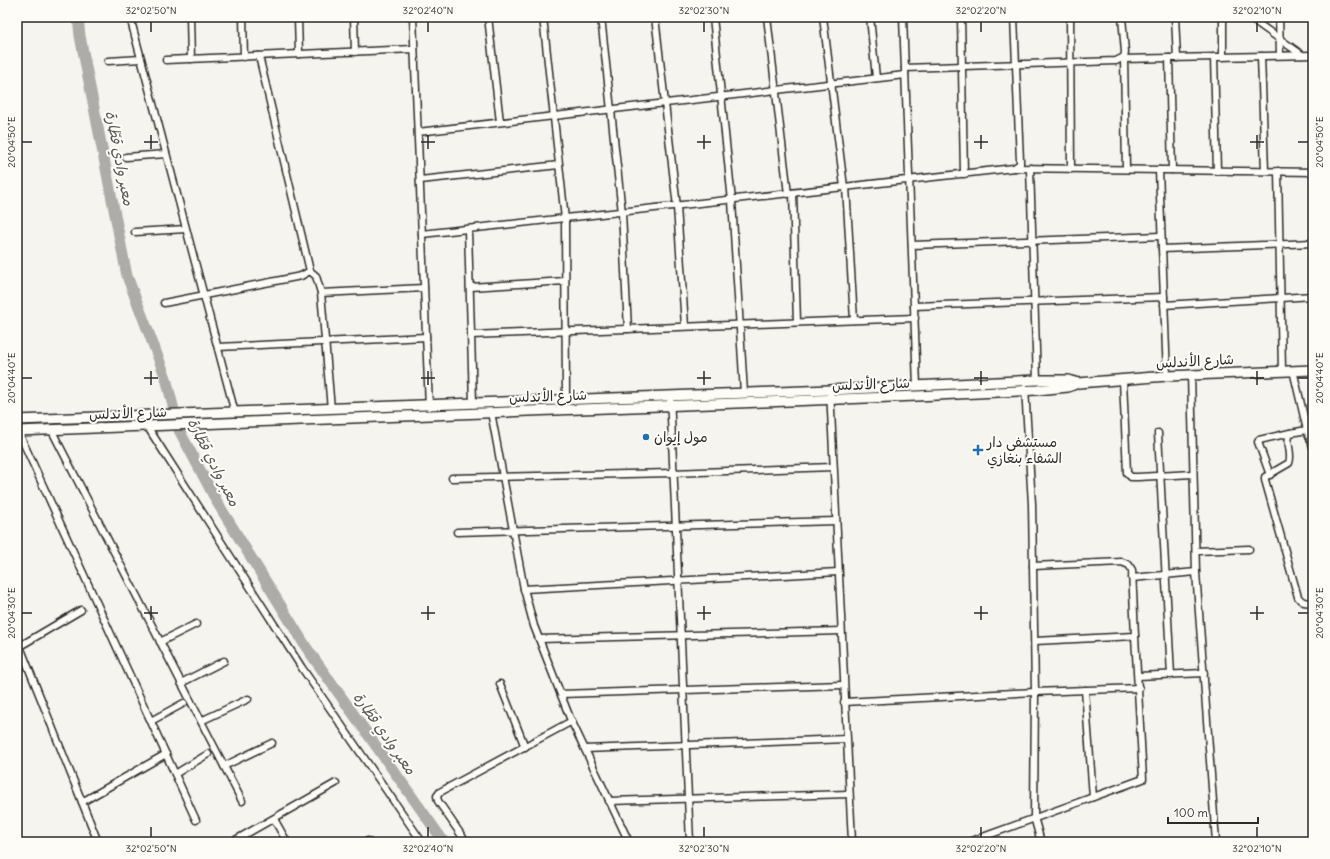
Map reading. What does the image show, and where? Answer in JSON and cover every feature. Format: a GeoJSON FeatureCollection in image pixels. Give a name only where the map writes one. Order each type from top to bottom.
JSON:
{"type":"FeatureCollection","features":[{"type":"Feature","properties":{"kind":"main road","name":"شارع الأندلس"},"geometry":{"type":"LineString","coordinates":[[17,420],[830,390],[1037,380],[1068,380],[1078,382],[1191,374],[1313,370]]}},
{"type":"Feature","properties":{"kind":"main road","name":"شارع الأندلس"},"geometry":{"type":"LineString","coordinates":[[18,431],[429,414],[830,400],[1026,391],[1068,387],[1078,382]]}},
{"type":"Feature","properties":{"kind":"street"},"geometry":{"type":"LineString","coordinates":[[130,17],[235,413]]}},
{"type":"Feature","properties":{"kind":"street"},"geometry":{"type":"LineString","coordinates":[[190,17],[191,59]]}},
{"type":"Feature","properties":{"kind":"street"},"geometry":{"type":"LineString","coordinates":[[243,17],[244,57]]}},
{"type":"Feature","properties":{"kind":"street"},"geometry":{"type":"LineString","coordinates":[[298,17],[299,54]]}},
{"type":"Feature","properties":{"kind":"street"},"geometry":{"type":"LineString","coordinates":[[354,17],[355,52]]}},
{"type":"Feature","properties":{"kind":"street"},"geometry":{"type":"LineString","coordinates":[[413,17],[429,414]]}},
{"type":"Feature","properties":{"kind":"street"},"geometry":{"type":"LineString","coordinates":[[488,17],[500,122]]}},
{"type":"Feature","properties":{"kind":"street"},"geometry":{"type":"LineString","coordinates":[[543,17],[555,116],[565,220],[566,399]]}},
{"type":"Feature","properties":{"kind":"street"},"geometry":{"type":"LineString","coordinates":[[601,17],[622,213],[628,329]]}},
{"type":"Feature","properties":{"kind":"street"},"geometry":{"type":"LineString","coordinates":[[655,17],[677,207],[685,326]]}},
{"type":"Feature","properties":{"kind":"street"},"geometry":{"type":"LineString","coordinates":[[713,17],[732,201],[744,392]]}},
{"type":"Feature","properties":{"kind":"street"},"geometry":{"type":"LineString","coordinates":[[767,17],[775,90],[790,194],[797,322]]}},
{"type":"Feature","properties":{"kind":"street"},"geometry":{"type":"LineString","coordinates":[[823,17],[845,187],[854,320]]}},
{"type":"Feature","properties":{"kind":"street"},"geometry":{"type":"LineString","coordinates":[[870,17],[876,78]]}},
{"type":"Feature","properties":{"kind":"street"},"geometry":{"type":"LineString","coordinates":[[903,17],[917,386]]}},
{"type":"Feature","properties":{"kind":"street"},"geometry":{"type":"LineString","coordinates":[[961,17],[964,174]]}},
{"type":"Feature","properties":{"kind":"street"},"geometry":{"type":"LineString","coordinates":[[1014,17],[1020,161],[1020,164],[1014,168]]}},
{"type":"Feature","properties":{"kind":"street"},"geometry":{"type":"LineString","coordinates":[[1070,17],[1071,169]]}},
{"type":"Feature","properties":{"kind":"street"},"geometry":{"type":"LineString","coordinates":[[1122,17],[1126,170]]}},
{"type":"Feature","properties":{"kind":"street"},"geometry":{"type":"LineString","coordinates":[[1175,17],[1177,58]]}},
{"type":"Feature","properties":{"kind":"street"},"geometry":{"type":"LineString","coordinates":[[1223,17],[1223,57]]}},
{"type":"Feature","properties":{"kind":"street"},"geometry":{"type":"LineString","coordinates":[[1249,17],[1302,55]]}},
{"type":"Feature","properties":{"kind":"street"},"geometry":{"type":"LineString","coordinates":[[1279,17],[1280,55]]}},
{"type":"Feature","properties":{"kind":"street"},"geometry":{"type":"LineString","coordinates":[[166,60],[414,49]]}},
{"type":"Feature","properties":{"kind":"street"},"geometry":{"type":"LineString","coordinates":[[418,132],[831,84],[876,78],[905,71],[962,65],[1116,61],[1123,58],[1313,55]]}},
{"type":"Feature","properties":{"kind":"street"},"geometry":{"type":"LineString","coordinates":[[259,56],[310,270],[316,276],[320,293],[331,409]]}},
{"type":"Feature","properties":{"kind":"street"},"geometry":{"type":"LineString","coordinates":[[1261,56],[1264,171]]}},
{"type":"Feature","properties":{"kind":"street"},"geometry":{"type":"LineString","coordinates":[[1214,57],[1217,171]]}},
{"type":"Feature","properties":{"kind":"street"},"geometry":{"type":"LineString","coordinates":[[1169,58],[1172,170]]}},
{"type":"Feature","properties":{"kind":"street"},"geometry":{"type":"LineString","coordinates":[[108,61],[141,59]]}},
{"type":"Feature","properties":{"kind":"street"},"geometry":{"type":"LineString","coordinates":[[126,157],[166,154]]}},
{"type":"Feature","properties":{"kind":"street"},"geometry":{"type":"LineString","coordinates":[[420,180],[559,165]]}},
{"type":"Feature","properties":{"kind":"street"},"geometry":{"type":"LineString","coordinates":[[422,234],[565,220],[1014,168],[1313,172]]}},
{"type":"Feature","properties":{"kind":"street"},"geometry":{"type":"LineString","coordinates":[[1030,168],[1037,380]]}},
{"type":"Feature","properties":{"kind":"street"},"geometry":{"type":"LineString","coordinates":[[1159,170],[1167,376]]}},
{"type":"Feature","properties":{"kind":"street"},"geometry":{"type":"LineString","coordinates":[[1278,171],[1282,371]]}},
{"type":"Feature","properties":{"kind":"street"},"geometry":{"type":"LineString","coordinates":[[135,232],[186,229]]}},
{"type":"Feature","properties":{"kind":"street"},"geometry":{"type":"LineString","coordinates":[[468,230],[473,403]]}},
{"type":"Feature","properties":{"kind":"street"},"geometry":{"type":"LineString","coordinates":[[912,245],[1162,236]]}},
{"type":"Feature","properties":{"kind":"street"},"geometry":{"type":"LineString","coordinates":[[1162,249],[1313,243]]}},
{"type":"Feature","properties":{"kind":"street"},"geometry":{"type":"LineString","coordinates":[[164,303],[301,276],[310,270]]}},
{"type":"Feature","properties":{"kind":"street"},"geometry":{"type":"LineString","coordinates":[[470,287],[565,281]]}},
{"type":"Feature","properties":{"kind":"street"},"geometry":{"type":"LineString","coordinates":[[320,293],[424,288]]}},
{"type":"Feature","properties":{"kind":"street"},"geometry":{"type":"LineString","coordinates":[[1164,304],[1313,296]]}},
{"type":"Feature","properties":{"kind":"street"},"geometry":{"type":"LineString","coordinates":[[914,306],[1164,297]]}},
{"type":"Feature","properties":{"kind":"street"},"geometry":{"type":"LineString","coordinates":[[471,335],[915,318]]}},
{"type":"Feature","properties":{"kind":"street"},"geometry":{"type":"LineString","coordinates":[[218,347],[426,337]]}},
{"type":"Feature","properties":{"kind":"street"},"geometry":{"type":"LineString","coordinates":[[1293,370],[1307,430],[1312,443]]}},
{"type":"Feature","properties":{"kind":"street"},"geometry":{"type":"LineString","coordinates":[[1191,374],[1196,572],[1216,842]]}},
{"type":"Feature","properties":{"kind":"street"},"geometry":{"type":"LineString","coordinates":[[1123,380],[1127,473],[1131,476],[1193,474]]}},
{"type":"Feature","properties":{"kind":"street"},"geometry":{"type":"LineString","coordinates":[[1024,381],[1026,391],[1035,641],[1036,692],[1034,817],[1041,842]]}},
{"type":"Feature","properties":{"kind":"street"},"geometry":{"type":"LineString","coordinates":[[830,390],[843,685],[852,842]]}},
{"type":"Feature","properties":{"kind":"street"},"geometry":{"type":"LineString","coordinates":[[670,396],[672,473],[690,842]]}},
{"type":"Feature","properties":{"kind":"street"},"geometry":{"type":"LineString","coordinates":[[491,412],[524,589],[539,639],[572,722],[629,842]]}},
{"type":"Feature","properties":{"kind":"street"},"geometry":{"type":"LineString","coordinates":[[147,426],[302,668],[422,842]]}},
{"type":"Feature","properties":{"kind":"street"},"geometry":{"type":"LineString","coordinates":[[51,429],[242,801]]}},
{"type":"Feature","properties":{"kind":"street"},"geometry":{"type":"LineString","coordinates":[[1270,475],[1258,442],[1259,440],[1307,430]]}},
{"type":"Feature","properties":{"kind":"street"},"geometry":{"type":"LineString","coordinates":[[18,431],[196,820]]}},
{"type":"Feature","properties":{"kind":"street"},"geometry":{"type":"LineString","coordinates":[[1158,432],[1171,675]]}},
{"type":"Feature","properties":{"kind":"street"},"geometry":{"type":"LineString","coordinates":[[1290,433],[1288,441],[1291,458],[1289,463],[1265,477],[1265,480],[1298,597],[1301,602],[1313,602]]}},
{"type":"Feature","properties":{"kind":"street"},"geometry":{"type":"LineString","coordinates":[[452,478],[503,478],[833,467]]}},
{"type":"Feature","properties":{"kind":"street"},"geometry":{"type":"LineString","coordinates":[[457,532],[836,521]]}},
{"type":"Feature","properties":{"kind":"street"},"geometry":{"type":"LineString","coordinates":[[1196,551],[1249,549]]}},
{"type":"Feature","properties":{"kind":"street"},"geometry":{"type":"LineString","coordinates":[[968,842],[1143,779],[1132,578],[1129,565],[1122,562],[1033,566]]}},
{"type":"Feature","properties":{"kind":"street"},"geometry":{"type":"LineString","coordinates":[[524,589],[838,572]]}},
{"type":"Feature","properties":{"kind":"street"},"geometry":{"type":"LineString","coordinates":[[1132,578],[1196,572]]}},
{"type":"Feature","properties":{"kind":"street"},"geometry":{"type":"LineString","coordinates":[[20,646],[81,610]]}},
{"type":"Feature","properties":{"kind":"street"},"geometry":{"type":"LineString","coordinates":[[160,642],[196,624]]}},
{"type":"Feature","properties":{"kind":"street"},"geometry":{"type":"LineString","coordinates":[[539,639],[841,631]]}},
{"type":"Feature","properties":{"kind":"street"},"geometry":{"type":"LineString","coordinates":[[1035,641],[1135,636]]}},
{"type":"Feature","properties":{"kind":"street"},"geometry":{"type":"LineString","coordinates":[[17,639],[98,842]]}},
{"type":"Feature","properties":{"kind":"street"},"geometry":{"type":"LineString","coordinates":[[182,683],[224,660]]}},
{"type":"Feature","properties":{"kind":"street"},"geometry":{"type":"LineString","coordinates":[[1138,676],[1204,673]]}},
{"type":"Feature","properties":{"kind":"street"},"geometry":{"type":"LineString","coordinates":[[500,684],[526,747]]}},
{"type":"Feature","properties":{"kind":"street"},"geometry":{"type":"LineString","coordinates":[[561,694],[843,685]]}},
{"type":"Feature","properties":{"kind":"street"},"geometry":{"type":"LineString","coordinates":[[844,702],[1139,688]]}},
{"type":"Feature","properties":{"kind":"street"},"geometry":{"type":"LineString","coordinates":[[1085,690],[1093,797]]}},
{"type":"Feature","properties":{"kind":"street"},"geometry":{"type":"LineString","coordinates":[[201,721],[248,699]]}},
{"type":"Feature","properties":{"kind":"street"},"geometry":{"type":"LineString","coordinates":[[151,721],[184,703]]}},
{"type":"Feature","properties":{"kind":"street"},"geometry":{"type":"LineString","coordinates":[[466,842],[438,801],[437,796],[440,792],[572,722]]}},
{"type":"Feature","properties":{"kind":"street"},"geometry":{"type":"LineString","coordinates":[[585,749],[846,739]]}},
{"type":"Feature","properties":{"kind":"street"},"geometry":{"type":"LineString","coordinates":[[224,766],[272,743]]}},
{"type":"Feature","properties":{"kind":"street"},"geometry":{"type":"LineString","coordinates":[[82,802],[166,754]]}},
{"type":"Feature","properties":{"kind":"street"},"geometry":{"type":"LineString","coordinates":[[175,774],[208,754]]}},
{"type":"Feature","properties":{"kind":"street"},"geometry":{"type":"LineString","coordinates":[[232,842],[336,783]]}},
{"type":"Feature","properties":{"kind":"street"},"geometry":{"type":"LineString","coordinates":[[609,801],[688,800],[849,794]]}},
{"type":"Feature","properties":{"kind":"street"},"geometry":{"type":"LineString","coordinates":[[274,819],[287,842]]}},
{"type":"Feature","properties":{"kind":"waterway","name":"معبر وادي قطّارة"},"geometry":{"type":"LineString","coordinates":[[78,17],[80,36],[127,276],[166,378],[179,430],[217,502],[306,647],[444,842]]}},
{"type":"Feature","properties":{"kind":"place","name":"مول إيوان"},"geometry":{"type":"Point","coordinates":[646,437]}},
{"type":"Feature","properties":{"kind":"place","name":"مستشفى دار الشفاء بنغازي"},"geometry":{"type":"Point","coordinates":[978,450]}}]}
